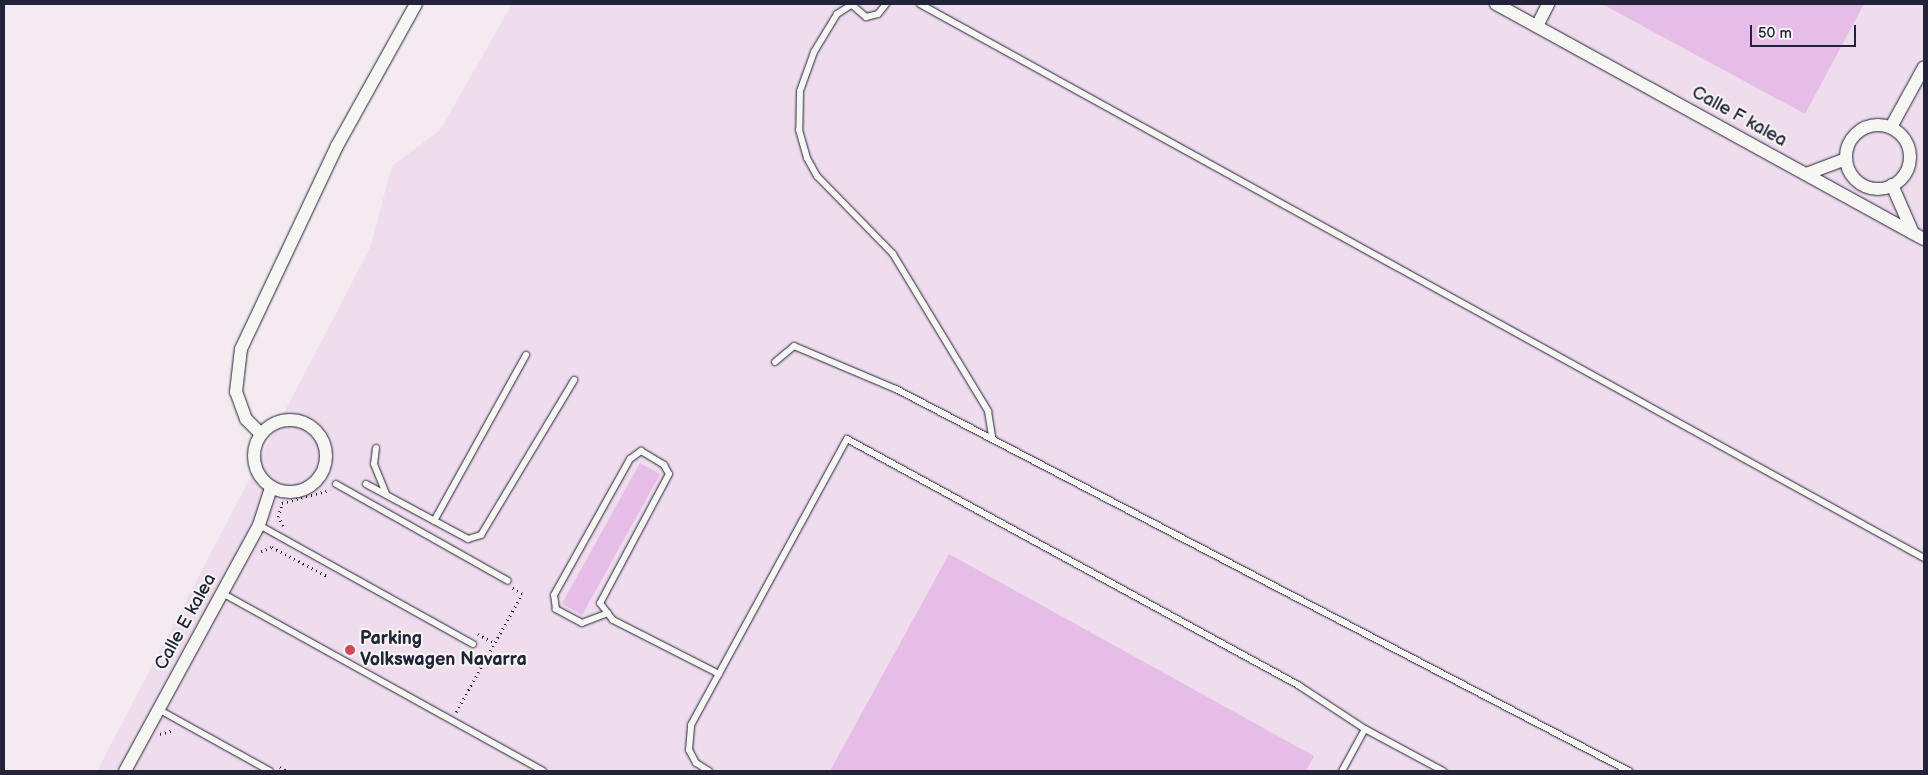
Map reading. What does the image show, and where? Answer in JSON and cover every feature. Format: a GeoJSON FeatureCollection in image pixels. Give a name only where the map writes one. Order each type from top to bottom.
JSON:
{"type":"FeatureCollection","features":[{"type":"Feature","properties":{"kind":"street"},"geometry":{"type":"LineString","coordinates":[[261,434],[246,419],[236,392],[241,348],[337,146],[416,4]]}},
{"type":"Feature","properties":{"kind":"street","name":"Calle F kalea"},"geometry":{"type":"LineString","coordinates":[[1496,4],[1924,239]]}},
{"type":"Feature","properties":{"kind":"street"},"geometry":{"type":"LineString","coordinates":[[1537,26],[1548,4]]}},
{"type":"Feature","properties":{"kind":"street"},"geometry":{"type":"LineString","coordinates":[[1891,127],[1924,67]]}},
{"type":"Feature","properties":{"kind":"street"},"geometry":{"type":"LineString","coordinates":[[1891,127],[1905,140],[1910,158],[1903,177],[1892,185],[1868,188],[1856,180],[1846,159],[1850,141],[1863,128],[1891,127]]}},
{"type":"Feature","properties":{"kind":"street"},"geometry":{"type":"LineString","coordinates":[[1806,174],[1846,159]]}},
{"type":"Feature","properties":{"kind":"street"},"geometry":{"type":"LineString","coordinates":[[1892,185],[1913,233]]}},
{"type":"Feature","properties":{"kind":"street"},"geometry":{"type":"LineString","coordinates":[[279,420],[302,421],[313,427],[325,446],[324,471],[317,481],[294,492],[271,487],[255,468],[253,456],[261,434],[279,420]]}},
{"type":"Feature","properties":{"kind":"street","name":"Calle E kalea"},"geometry":{"type":"LineString","coordinates":[[125,771],[259,525],[271,487]]}},
{"type":"Feature","properties":{"kind":"lane"},"geometry":{"type":"LineString","coordinates":[[886,4],[872,17],[860,15],[851,4],[837,14],[818,44],[800,91],[799,130],[808,158],[817,176],[893,254],[988,411],[992,437]]}},
{"type":"Feature","properties":{"kind":"lane"},"geometry":{"type":"LineString","coordinates":[[920,4],[1924,558]]}},
{"type":"Feature","properties":{"kind":"lane"},"geometry":{"type":"LineString","coordinates":[[775,362],[794,346],[992,437],[1629,771]]}},
{"type":"Feature","properties":{"kind":"lane"},"geometry":{"type":"LineString","coordinates":[[434,521],[526,355]]}},
{"type":"Feature","properties":{"kind":"lane"},"geometry":{"type":"LineString","coordinates":[[366,484],[468,538],[481,535],[574,380]]}},
{"type":"Feature","properties":{"kind":"lane"},"geometry":{"type":"LineString","coordinates":[[709,771],[696,763],[687,739],[719,674],[847,439],[1298,685],[1365,729],[1443,771]]}},
{"type":"Feature","properties":{"kind":"lane"},"geometry":{"type":"LineString","coordinates":[[376,448],[374,464],[387,495]]}},
{"type":"Feature","properties":{"kind":"lane"},"geometry":{"type":"LineString","coordinates":[[608,614],[582,623],[556,609],[554,595],[630,459],[641,451],[664,465],[669,474],[600,603],[608,614],[719,674]]}},
{"type":"Feature","properties":{"kind":"lane"},"geometry":{"type":"LineString","coordinates":[[336,484],[507,583]]}},
{"type":"Feature","properties":{"kind":"lane"},"geometry":{"type":"LineString","coordinates":[[259,525],[473,644]]}},
{"type":"Feature","properties":{"kind":"lane"},"geometry":{"type":"LineString","coordinates":[[222,593],[543,771]]}},
{"type":"Feature","properties":{"kind":"lane"},"geometry":{"type":"LineString","coordinates":[[158,709],[270,771]]}},
{"type":"Feature","properties":{"kind":"lane"},"geometry":{"type":"LineString","coordinates":[[1342,771],[1365,729]]}},
{"type":"Feature","properties":{"kind":"path"},"geometry":{"type":"LineString","coordinates":[[287,529],[278,516],[282,503],[333,489],[339,493]]}},
{"type":"Feature","properties":{"kind":"path"},"geometry":{"type":"LineString","coordinates":[[258,557],[264,548],[272,547],[334,580]]}},
{"type":"Feature","properties":{"kind":"path"},"geometry":{"type":"LineString","coordinates":[[451,720],[522,594],[507,583]]}},
{"type":"Feature","properties":{"kind":"path"},"geometry":{"type":"LineString","coordinates":[[472,631],[495,643]]}},
{"type":"Feature","properties":{"kind":"path"},"geometry":{"type":"LineString","coordinates":[[462,650],[484,663]]}},
{"type":"Feature","properties":{"kind":"path"},"geometry":{"type":"LineString","coordinates":[[449,707],[456,711]]}},
{"type":"Feature","properties":{"kind":"path"},"geometry":{"type":"LineString","coordinates":[[155,743],[164,732],[177,730]]}},
{"type":"Feature","properties":{"kind":"path"},"geometry":{"type":"LineString","coordinates":[[275,764],[287,771]]}},
{"type":"Feature","properties":{"kind":"shaded area"},"geometry":{"type":"Polygon","coordinates":[[[512,4],[1924,4],[1924,771],[97,771],[370,248],[392,166],[440,130],[512,4]]]}},
{"type":"Feature","properties":{"kind":"building"},"geometry":{"type":"Polygon","coordinates":[[[1602,4],[1864,4],[1805,114],[1602,4]]]}},
{"type":"Feature","properties":{"kind":"building"},"geometry":{"type":"Polygon","coordinates":[[[640,463],[660,474],[582,615],[562,604],[640,463]]]}},
{"type":"Feature","properties":{"kind":"building"},"geometry":{"type":"Polygon","coordinates":[[[949,554],[1314,756],[1306,771],[830,771],[949,554]]]}},
{"type":"Feature","properties":{"kind":"place","name":"Parking Volkswagen Navarra"},"geometry":{"type":"Point","coordinates":[350,650]}}]}
